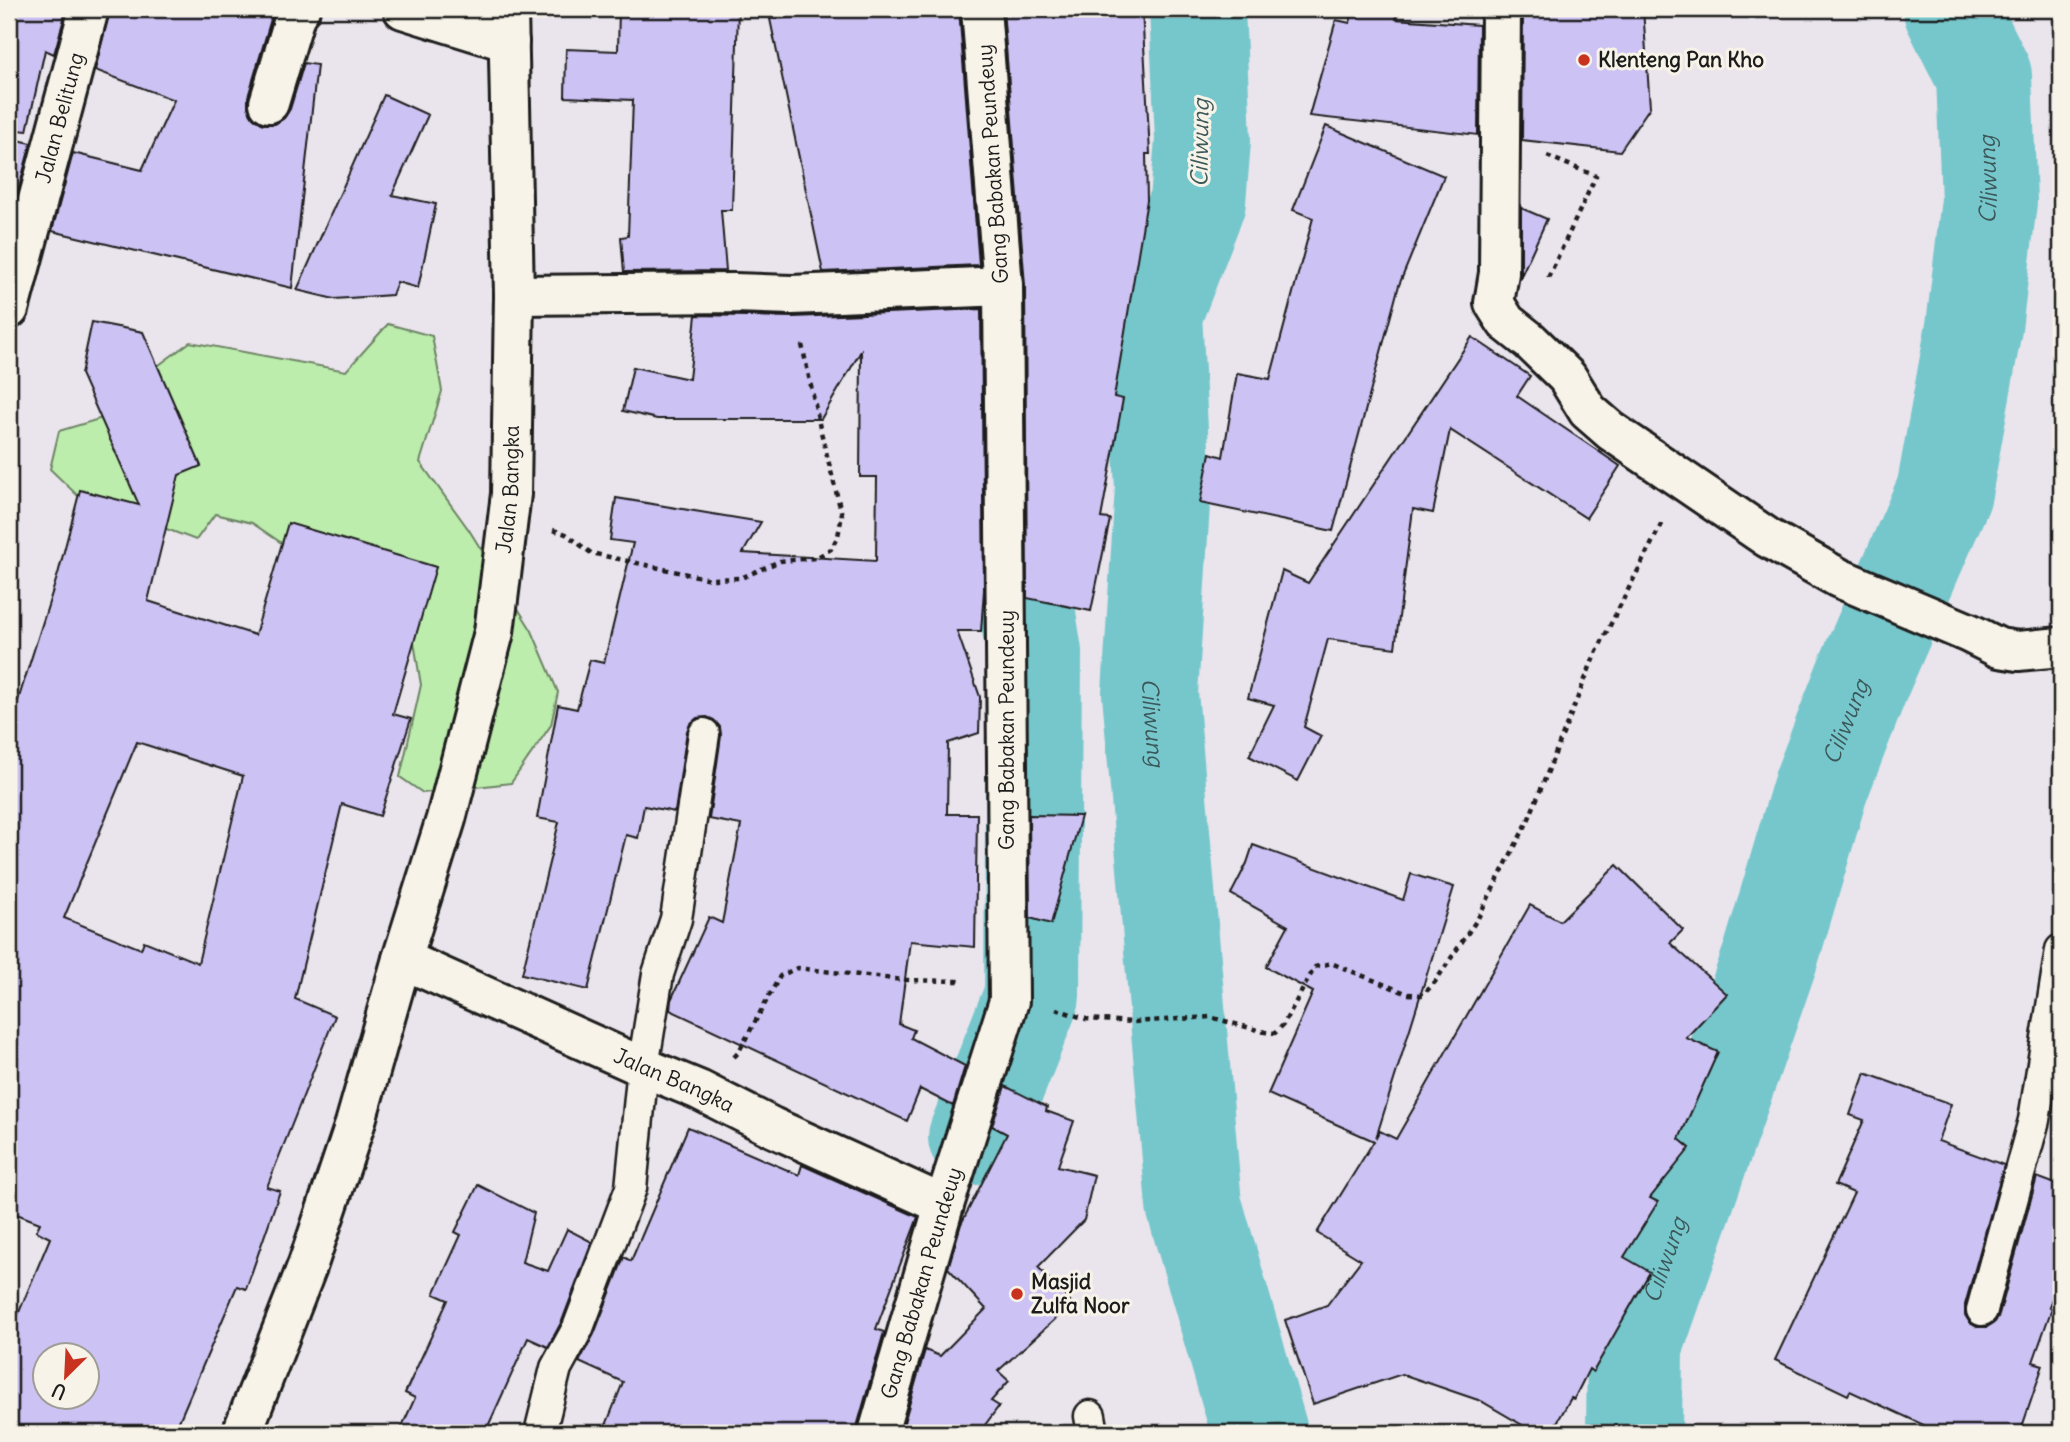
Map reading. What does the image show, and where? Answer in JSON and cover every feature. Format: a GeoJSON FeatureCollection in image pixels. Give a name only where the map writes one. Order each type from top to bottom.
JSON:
{"type":"FeatureCollection","features":[{"type":"Feature","properties":{"kind":"street","name":"Jalan Belitung"},"geometry":{"type":"LineString","coordinates":[[9,309],[89,9]]}},
{"type":"Feature","properties":{"kind":"street"},"geometry":{"type":"LineString","coordinates":[[269,103],[296,13],[300,9]]}},
{"type":"Feature","properties":{"kind":"street"},"geometry":{"type":"LineString","coordinates":[[403,9],[508,25]]}},
{"type":"Feature","properties":{"kind":"street","name":"Gang Babakan Peundeuy"},"geometry":{"type":"LineString","coordinates":[[878,1433],[944,1205],[1015,999],[1003,286],[981,9]]}},
{"type":"Feature","properties":{"kind":"street"},"geometry":{"type":"LineString","coordinates":[[1501,9],[1499,273],[1494,303],[1506,322],[1567,377],[1588,411],[1611,431],[1768,538],[1839,578],[1998,648],[2018,651],[2061,647]]}},
{"type":"Feature","properties":{"kind":"street","name":"Jalan Bangka"},"geometry":{"type":"LineString","coordinates":[[242,1433],[307,1264],[355,1124],[402,959],[446,819],[494,632],[510,494],[514,295],[508,25]]}},
{"type":"Feature","properties":{"kind":"street"},"geometry":{"type":"LineString","coordinates":[[514,295],[792,295],[1003,286]]}},
{"type":"Feature","properties":{"kind":"street","name":"Jalan Bangka"},"geometry":{"type":"LineString","coordinates":[[402,959],[699,1090],[772,1127],[944,1205]]}},
{"type":"Feature","properties":{"kind":"lane"},"geometry":{"type":"LineString","coordinates":[[540,1433],[556,1368],[578,1328],[631,1188],[643,1067],[658,974],[676,919],[704,734]]}},
{"type":"Feature","properties":{"kind":"lane"},"geometry":{"type":"LineString","coordinates":[[1982,1310],[2034,1120],[2061,950]]}},
{"type":"Feature","properties":{"kind":"path"},"geometry":{"type":"LineString","coordinates":[[1494,303],[1532,313],[1596,176],[1500,138]]}},
{"type":"Feature","properties":{"kind":"path"},"geometry":{"type":"LineString","coordinates":[[510,494],[519,513],[535,524],[566,534],[591,553],[710,579],[741,578],[780,561],[816,558],[831,549],[838,536],[842,515],[820,428],[792,295]]}},
{"type":"Feature","properties":{"kind":"path"},"geometry":{"type":"LineString","coordinates":[[738,1053],[780,976],[797,968],[903,980],[958,981],[1086,1019],[1133,1022],[1210,1017],[1275,1033],[1283,1025],[1315,967],[1331,963],[1408,994],[1423,995],[1435,982],[1478,918],[1528,821],[1594,657],[1683,480]]}},
{"type":"Feature","properties":{"kind":"path"},"geometry":{"type":"LineString","coordinates":[[2061,1368],[2058,1382],[2061,1411]]}},
{"type":"Feature","properties":{"kind":"green space"},"geometry":{"type":"Polygon","coordinates":[[[388,324],[432,336],[442,391],[420,462],[469,530],[532,631],[558,692],[551,725],[511,783],[423,793],[400,777],[421,685],[408,605],[314,565],[252,523],[215,514],[196,540],[78,496],[50,469],[59,431],[126,411],[159,365],[190,342],[346,371],[388,324]]]}},
{"type":"Feature","properties":{"kind":"building"},"geometry":{"type":"Polygon","coordinates":[[[9,9],[54,9],[66,12],[54,54],[45,50],[27,131],[9,129],[9,9]]]}},
{"type":"Feature","properties":{"kind":"building"},"geometry":{"type":"Polygon","coordinates":[[[110,9],[274,9],[248,97],[248,107],[253,117],[263,124],[275,124],[284,118],[290,109],[304,63],[317,65],[292,288],[52,231],[73,153],[142,170],[174,100],[95,70],[110,9]]]}},
{"type":"Feature","properties":{"kind":"building"},"geometry":{"type":"Polygon","coordinates":[[[619,9],[738,9],[732,210],[721,210],[726,271],[624,272],[621,237],[628,236],[633,100],[565,97],[566,49],[618,51],[619,9]]]}},
{"type":"Feature","properties":{"kind":"building"},"geometry":{"type":"Polygon","coordinates":[[[894,9],[959,9],[979,265],[823,272],[770,19],[895,11],[894,9]]]}},
{"type":"Feature","properties":{"kind":"building"},"geometry":{"type":"Polygon","coordinates":[[[1003,9],[1142,9],[1150,154],[1146,154],[1147,200],[1114,397],[1123,399],[1101,518],[1110,519],[1091,611],[1027,598],[1025,285],[1003,9]]]}},
{"type":"Feature","properties":{"kind":"building"},"geometry":{"type":"Polygon","coordinates":[[[1353,9],[1398,9],[1396,19],[1479,25],[1478,135],[1309,116],[1336,20],[1350,23],[1353,9]]]}},
{"type":"Feature","properties":{"kind":"building","name":"Klenteng Pan Kho"},"geometry":{"type":"Polygon","coordinates":[[[1643,9],[1650,107],[1620,151],[1522,140],[1523,11],[1643,9]]]}},
{"type":"Feature","properties":{"kind":"building"},"geometry":{"type":"Polygon","coordinates":[[[384,95],[428,115],[392,195],[436,204],[418,288],[397,282],[392,295],[334,299],[297,290],[384,95]]]}},
{"type":"Feature","properties":{"kind":"building"},"geometry":{"type":"Polygon","coordinates":[[[1326,126],[1444,176],[1399,285],[1333,531],[1200,503],[1210,453],[1223,457],[1237,373],[1270,379],[1313,218],[1293,210],[1326,126]]]}},
{"type":"Feature","properties":{"kind":"building"},"geometry":{"type":"Polygon","coordinates":[[[9,138],[31,143],[10,221],[9,220],[9,138]]]}},
{"type":"Feature","properties":{"kind":"building"},"geometry":{"type":"Polygon","coordinates":[[[1521,208],[1547,219],[1520,278],[1521,273],[1521,208]]]}},
{"type":"Feature","properties":{"kind":"building"},"geometry":{"type":"Polygon","coordinates":[[[981,309],[984,590],[981,631],[957,631],[980,697],[979,733],[948,743],[947,814],[977,814],[975,947],[910,941],[899,1024],[914,1030],[911,1038],[965,1066],[953,1106],[920,1089],[907,1121],[670,1010],[671,1000],[709,917],[722,923],[741,825],[709,819],[721,736],[720,727],[707,717],[697,718],[687,731],[675,812],[644,806],[638,838],[626,835],[588,990],[522,974],[559,822],[537,818],[558,705],[577,709],[590,660],[604,663],[633,543],[610,540],[616,498],[761,522],[743,553],[876,561],[877,477],[860,477],[861,351],[821,419],[657,419],[623,411],[633,367],[689,379],[696,315],[793,317],[981,309]]]}},
{"type":"Feature","properties":{"kind":"building"},"geometry":{"type":"Polygon","coordinates":[[[92,322],[143,332],[201,466],[179,475],[148,601],[255,635],[288,523],[436,567],[393,714],[411,719],[380,816],[342,804],[295,999],[335,1016],[267,1187],[280,1191],[246,1289],[237,1286],[174,1433],[9,1433],[9,1336],[50,1238],[36,1231],[40,1223],[9,1211],[9,729],[58,574],[80,490],[139,505],[81,374],[92,322]],[[137,742],[64,918],[141,949],[144,941],[198,963],[243,776],[137,742]]]}},
{"type":"Feature","properties":{"kind":"building"},"geometry":{"type":"Polygon","coordinates":[[[1472,337],[1530,376],[1517,396],[1620,466],[1586,518],[1450,430],[1433,513],[1413,509],[1395,648],[1328,639],[1304,727],[1321,736],[1298,781],[1249,756],[1274,705],[1248,698],[1282,571],[1308,583],[1472,337]]]}},
{"type":"Feature","properties":{"kind":"building"},"geometry":{"type":"Polygon","coordinates":[[[1029,815],[1081,816],[1051,924],[1030,918],[1029,815]]]}},
{"type":"Feature","properties":{"kind":"building"},"geometry":{"type":"Polygon","coordinates":[[[1253,845],[1403,900],[1411,874],[1454,887],[1376,1138],[1380,1131],[1396,1139],[1530,905],[1560,921],[1617,865],[1683,930],[1670,943],[1727,994],[1686,1038],[1718,1052],[1679,1139],[1690,1148],[1650,1198],[1658,1202],[1624,1257],[1650,1272],[1593,1372],[1589,1369],[1574,1399],[1571,1398],[1551,1433],[1536,1433],[1481,1401],[1402,1374],[1313,1404],[1285,1320],[1327,1305],[1361,1260],[1317,1233],[1374,1141],[1268,1094],[1313,992],[1266,967],[1288,926],[1231,894],[1253,845]]]}},
{"type":"Feature","properties":{"kind":"building"},"geometry":{"type":"Polygon","coordinates":[[[1865,1073],[1951,1104],[1938,1141],[2004,1165],[1965,1305],[1965,1315],[1970,1323],[1977,1327],[1987,1327],[1995,1322],[1999,1315],[2037,1177],[2061,1186],[2061,1274],[2033,1362],[2043,1365],[2020,1433],[1941,1433],[1850,1391],[1848,1395],[1775,1360],[1854,1193],[1835,1185],[1864,1120],[1850,1115],[1865,1073]]]}},
{"type":"Feature","properties":{"kind":"building"},"geometry":{"type":"Polygon","coordinates":[[[1005,1086],[1047,1107],[1046,1111],[1074,1121],[1058,1166],[1094,1175],[1084,1220],[1038,1267],[1072,1304],[998,1371],[1009,1381],[991,1401],[999,1406],[979,1433],[901,1433],[925,1350],[940,1356],[986,1309],[948,1268],[961,1224],[1007,1134],[992,1126],[1005,1086]]]}},
{"type":"Feature","properties":{"kind":"building"},"geometry":{"type":"Polygon","coordinates":[[[688,1127],[799,1175],[802,1165],[918,1217],[876,1329],[884,1332],[857,1433],[603,1433],[623,1382],[579,1362],[594,1334],[624,1257],[631,1261],[688,1127]]]}},
{"type":"Feature","properties":{"kind":"building"},"geometry":{"type":"Polygon","coordinates":[[[478,1185],[534,1213],[522,1262],[548,1271],[567,1229],[592,1242],[562,1321],[548,1347],[528,1338],[485,1433],[399,1433],[415,1398],[405,1393],[448,1300],[434,1294],[461,1235],[455,1232],[478,1185]]]}},
{"type":"Feature","properties":{"kind":"waterway","name":"Ciliwung"},"geometry":{"type":"LineString","coordinates":[[1197,9],[1203,140],[1198,201],[1154,314],[1163,488],[1150,693],[1194,1205],[1260,1433]]}},
{"type":"Feature","properties":{"kind":"waterway","name":"Ciliwung"},"geometry":{"type":"LineString","coordinates":[[1634,1433],[1635,1346],[1771,955],[1821,786],[1863,678],[1944,492],[1974,327],[1989,201],[1984,76],[1951,9]]}},
{"type":"Feature","properties":{"kind":"waterway"},"geometry":{"type":"LineString","coordinates":[[976,1137],[1032,996],[1034,653],[1009,493],[1024,410],[1013,272]]}},
{"type":"Feature","properties":{"kind":"place","name":"Klenteng Pan Kho"},"geometry":{"type":"Point","coordinates":[1584,60]}},
{"type":"Feature","properties":{"kind":"place","name":"Masjid Zulfa Noor"},"geometry":{"type":"Point","coordinates":[1017,1294]}}]}
